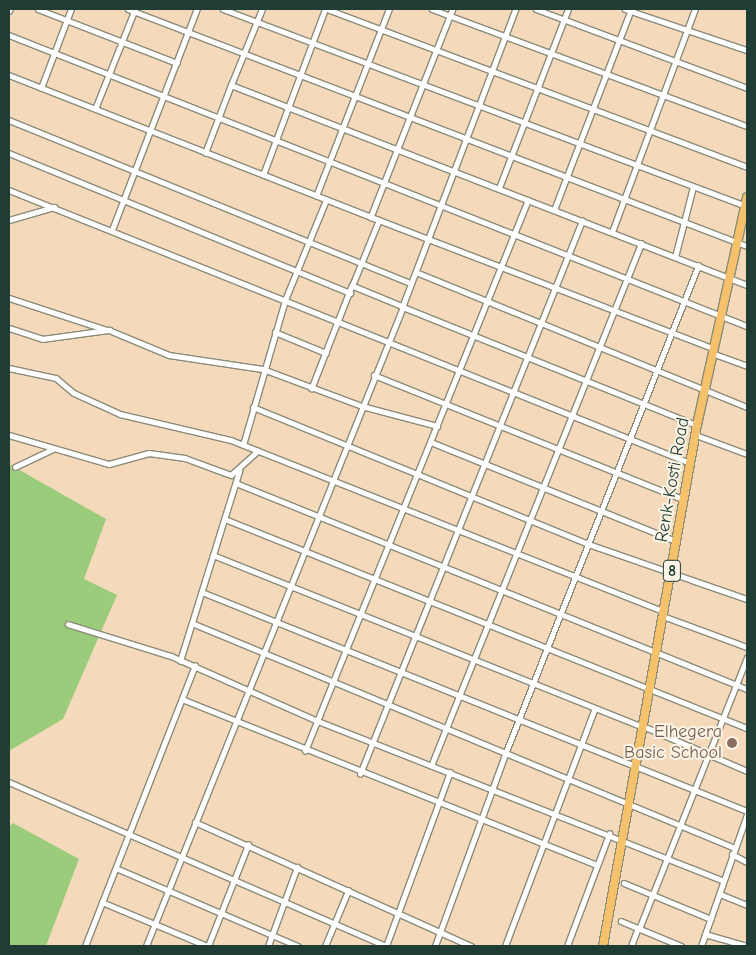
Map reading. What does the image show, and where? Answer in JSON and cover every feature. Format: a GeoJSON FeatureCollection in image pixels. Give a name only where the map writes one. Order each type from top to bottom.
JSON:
{"type":"FeatureCollection","features":[{"type":"Feature","properties":{"kind":"main road","name":"Renk-Kosti Road"},"geometry":{"type":"LineString","coordinates":[[603,946],[649,689],[678,541],[683,499],[697,425],[719,314],[746,203]]}},
{"type":"Feature","properties":{"kind":"street"},"geometry":{"type":"LineString","coordinates":[[38,9],[177,63]]}},
{"type":"Feature","properties":{"kind":"street"},"geometry":{"type":"LineString","coordinates":[[41,88],[71,9]]}},
{"type":"Feature","properties":{"kind":"street"},"geometry":{"type":"LineString","coordinates":[[128,9],[135,10],[410,119],[747,246]]}},
{"type":"Feature","properties":{"kind":"street"},"geometry":{"type":"LineString","coordinates":[[112,230],[197,9]]}},
{"type":"Feature","properties":{"kind":"street"},"geometry":{"type":"LineString","coordinates":[[222,9],[693,187],[746,203]]}},
{"type":"Feature","properties":{"kind":"street"},"geometry":{"type":"LineString","coordinates":[[205,153],[262,9]]}},
{"type":"Feature","properties":{"kind":"street"},"geometry":{"type":"LineString","coordinates":[[263,175],[299,75],[326,9],[747,167]]}},
{"type":"Feature","properties":{"kind":"street"},"geometry":{"type":"LineString","coordinates":[[316,196],[389,9]]}},
{"type":"Feature","properties":{"kind":"street"},"geometry":{"type":"LineString","coordinates":[[432,9],[747,126]]}},
{"type":"Feature","properties":{"kind":"street"},"geometry":{"type":"LineString","coordinates":[[371,217],[453,9]]}},
{"type":"Feature","properties":{"kind":"street"},"geometry":{"type":"LineString","coordinates":[[146,946],[274,622],[403,307],[453,170],[516,9]]}},
{"type":"Feature","properties":{"kind":"street"},"geometry":{"type":"LineString","coordinates":[[536,9],[747,88]]}},
{"type":"Feature","properties":{"kind":"street"},"geometry":{"type":"LineString","coordinates":[[499,188],[568,9]]}},
{"type":"Feature","properties":{"kind":"street"},"geometry":{"type":"LineString","coordinates":[[625,9],[631,9],[747,50]]}},
{"type":"Feature","properties":{"kind":"street"},"geometry":{"type":"LineString","coordinates":[[554,210],[631,9]]}},
{"type":"Feature","properties":{"kind":"street"},"geometry":{"type":"LineString","coordinates":[[612,232],[695,9]]}},
{"type":"Feature","properties":{"kind":"street"},"geometry":{"type":"LineString","coordinates":[[95,109],[135,10]]}},
{"type":"Feature","properties":{"kind":"street"},"geometry":{"type":"LineString","coordinates":[[9,35],[516,233],[747,326]]}},
{"type":"Feature","properties":{"kind":"street"},"geometry":{"type":"LineString","coordinates":[[9,75],[151,132],[672,333],[747,366]]}},
{"type":"Feature","properties":{"kind":"street"},"geometry":{"type":"LineString","coordinates":[[231,85],[728,276],[747,285]]}},
{"type":"Feature","properties":{"kind":"street"},"geometry":{"type":"LineString","coordinates":[[9,120],[411,284]]}},
{"type":"Feature","properties":{"kind":"street"},"geometry":{"type":"LineString","coordinates":[[9,153],[350,293]]}},
{"type":"Feature","properties":{"kind":"street"},"geometry":{"type":"LineString","coordinates":[[676,257],[693,187]]}},
{"type":"Feature","properties":{"kind":"street"},"geometry":{"type":"LineString","coordinates":[[9,190],[55,206],[514,395],[690,463]]}},
{"type":"Feature","properties":{"kind":"street"},"geometry":{"type":"LineString","coordinates":[[242,445],[285,300],[326,200]]}},
{"type":"Feature","properties":{"kind":"street"},"geometry":{"type":"LineString","coordinates":[[305,751],[528,200]]}},
{"type":"Feature","properties":{"kind":"street"},"geometry":{"type":"LineString","coordinates":[[9,220],[55,206]]}},
{"type":"Feature","properties":{"kind":"street"},"geometry":{"type":"LineString","coordinates":[[312,388],[379,220]]}},
{"type":"Feature","properties":{"kind":"street"},"geometry":{"type":"LineString","coordinates":[[360,774],[514,395],[582,220]]}},
{"type":"Feature","properties":{"kind":"street"},"geometry":{"type":"LineString","coordinates":[[431,766],[641,244]]}},
{"type":"Feature","properties":{"kind":"street"},"geometry":{"type":"LineString","coordinates":[[435,946],[483,820],[506,752],[698,266]]}},
{"type":"Feature","properties":{"kind":"street"},"geometry":{"type":"LineString","coordinates":[[416,272],[747,407]]}},
{"type":"Feature","properties":{"kind":"street"},"geometry":{"type":"LineString","coordinates":[[352,286],[697,425]]}},
{"type":"Feature","properties":{"kind":"street"},"geometry":{"type":"LineString","coordinates":[[9,298],[109,330],[174,356],[263,369],[362,406],[437,426]]}},
{"type":"Feature","properties":{"kind":"street"},"geometry":{"type":"LineString","coordinates":[[9,328],[42,339],[109,330]]}},
{"type":"Feature","properties":{"kind":"street"},"geometry":{"type":"LineString","coordinates":[[275,332],[326,353]]}},
{"type":"Feature","properties":{"kind":"street"},"geometry":{"type":"LineString","coordinates":[[9,368],[56,378],[74,393],[120,414],[156,419],[258,451],[747,647]]}},
{"type":"Feature","properties":{"kind":"street"},"geometry":{"type":"LineString","coordinates":[[374,375],[557,452],[683,499]]}},
{"type":"Feature","properties":{"kind":"street"},"geometry":{"type":"LineString","coordinates":[[253,407],[417,476],[588,544],[747,599]]}},
{"type":"Feature","properties":{"kind":"street"},"geometry":{"type":"LineString","coordinates":[[696,434],[747,454]]}},
{"type":"Feature","properties":{"kind":"street"},"geometry":{"type":"LineString","coordinates":[[9,436],[109,464],[149,453],[185,458],[231,475],[240,471]]}},
{"type":"Feature","properties":{"kind":"street"},"geometry":{"type":"LineString","coordinates":[[431,442],[678,541]]}},
{"type":"Feature","properties":{"kind":"street"},"geometry":{"type":"LineString","coordinates":[[15,467],[54,448]]}},
{"type":"Feature","properties":{"kind":"street"},"geometry":{"type":"LineString","coordinates":[[180,661],[240,471],[258,451]]}},
{"type":"Feature","properties":{"kind":"street"},"geometry":{"type":"LineString","coordinates":[[236,483],[747,689]]}},
{"type":"Feature","properties":{"kind":"street"},"geometry":{"type":"LineString","coordinates":[[225,519],[747,728]]}},
{"type":"Feature","properties":{"kind":"street"},"geometry":{"type":"LineString","coordinates":[[213,555],[594,710],[709,754],[747,771]]}},
{"type":"Feature","properties":{"kind":"street"},"geometry":{"type":"LineString","coordinates":[[202,592],[347,651],[460,694],[580,745],[695,788],[747,811]]}},
{"type":"Feature","properties":{"kind":"street"},"geometry":{"type":"LineString","coordinates":[[192,623],[681,824],[735,848]]}},
{"type":"Feature","properties":{"kind":"street"},"geometry":{"type":"LineString","coordinates":[[68,624],[195,666],[318,721],[431,766],[557,812],[722,880]]}},
{"type":"Feature","properties":{"kind":"street"},"geometry":{"type":"LineString","coordinates":[[630,946],[653,894],[747,658]]}},
{"type":"Feature","properties":{"kind":"street"},"geometry":{"type":"LineString","coordinates":[[93,946],[86,945],[195,666]]}},
{"type":"Feature","properties":{"kind":"street"},"geometry":{"type":"LineString","coordinates":[[182,699],[360,774],[598,865]]}},
{"type":"Feature","properties":{"kind":"street"},"geometry":{"type":"LineString","coordinates":[[505,946],[594,710]]}},
{"type":"Feature","properties":{"kind":"street"},"geometry":{"type":"LineString","coordinates":[[9,782],[386,946],[450,772]]}},
{"type":"Feature","properties":{"kind":"street"},"geometry":{"type":"LineString","coordinates":[[701,946],[720,894],[722,880],[746,824],[747,815]]}},
{"type":"Feature","properties":{"kind":"street"},"geometry":{"type":"LineString","coordinates":[[195,822],[471,946]]}},
{"type":"Feature","properties":{"kind":"street"},"geometry":{"type":"LineString","coordinates":[[567,946],[609,834]]}},
{"type":"Feature","properties":{"kind":"street"},"geometry":{"type":"LineString","coordinates":[[102,902],[207,946],[248,845]]}},
{"type":"Feature","properties":{"kind":"street"},"geometry":{"type":"LineString","coordinates":[[732,854],[747,862]]}},
{"type":"Feature","properties":{"kind":"street"},"geometry":{"type":"LineString","coordinates":[[268,946],[297,867]]}},
{"type":"Feature","properties":{"kind":"street"},"geometry":{"type":"LineString","coordinates":[[116,868],[298,946]]}},
{"type":"Feature","properties":{"kind":"street"},"geometry":{"type":"LineString","coordinates":[[624,883],[711,919]]}},
{"type":"Feature","properties":{"kind":"street"},"geometry":{"type":"LineString","coordinates":[[325,946],[348,891]]}},
{"type":"Feature","properties":{"kind":"street"},"geometry":{"type":"LineString","coordinates":[[720,894],[747,905]]}},
{"type":"Feature","properties":{"kind":"street"},"geometry":{"type":"LineString","coordinates":[[621,921],[681,946]]}},
{"type":"Feature","properties":{"kind":"street"},"geometry":{"type":"LineString","coordinates":[[705,934],[747,946]]}},
{"type":"Feature","properties":{"kind":"green space"},"geometry":{"type":"Polygon","coordinates":[[[9,464],[106,519],[84,579],[117,595],[63,719],[9,751],[9,464]]]}},
{"type":"Feature","properties":{"kind":"green space"},"geometry":{"type":"Polygon","coordinates":[[[13,823],[79,859],[46,946],[9,946],[9,827],[13,823]]]}},
{"type":"Feature","properties":{"kind":"place","name":"Elhegera Basic School"},"geometry":{"type":"Point","coordinates":[732,743]}}]}
